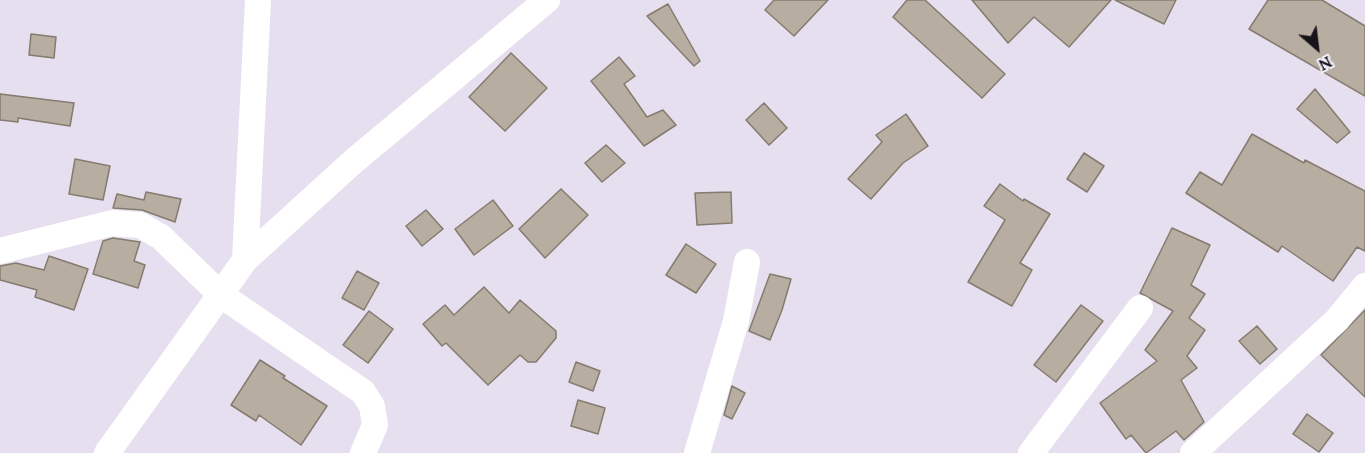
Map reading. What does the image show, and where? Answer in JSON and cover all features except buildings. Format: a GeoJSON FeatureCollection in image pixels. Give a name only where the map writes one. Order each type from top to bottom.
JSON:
{"type":"FeatureCollection","features":[{"type":"Feature","properties":{"kind":"street"},"geometry":{"type":"LineString","coordinates":[[245,260],[258,0]]}},
{"type":"Feature","properties":{"kind":"street"},"geometry":{"type":"LineString","coordinates":[[106,453],[245,260],[355,160],[547,0]]}},
{"type":"Feature","properties":{"kind":"street"},"geometry":{"type":"LineString","coordinates":[[0,251],[112,223],[140,225],[161,237],[221,295],[363,392],[372,406],[375,425],[363,453]]}},
{"type":"Feature","properties":{"kind":"street"},"geometry":{"type":"LineString","coordinates":[[697,453],[736,321],[747,262]]}},
{"type":"Feature","properties":{"kind":"street"},"geometry":{"type":"LineString","coordinates":[[1193,453],[1337,320],[1365,286]]}},
{"type":"Feature","properties":{"kind":"street"},"geometry":{"type":"LineString","coordinates":[[1030,453],[1140,308]]}}]}
